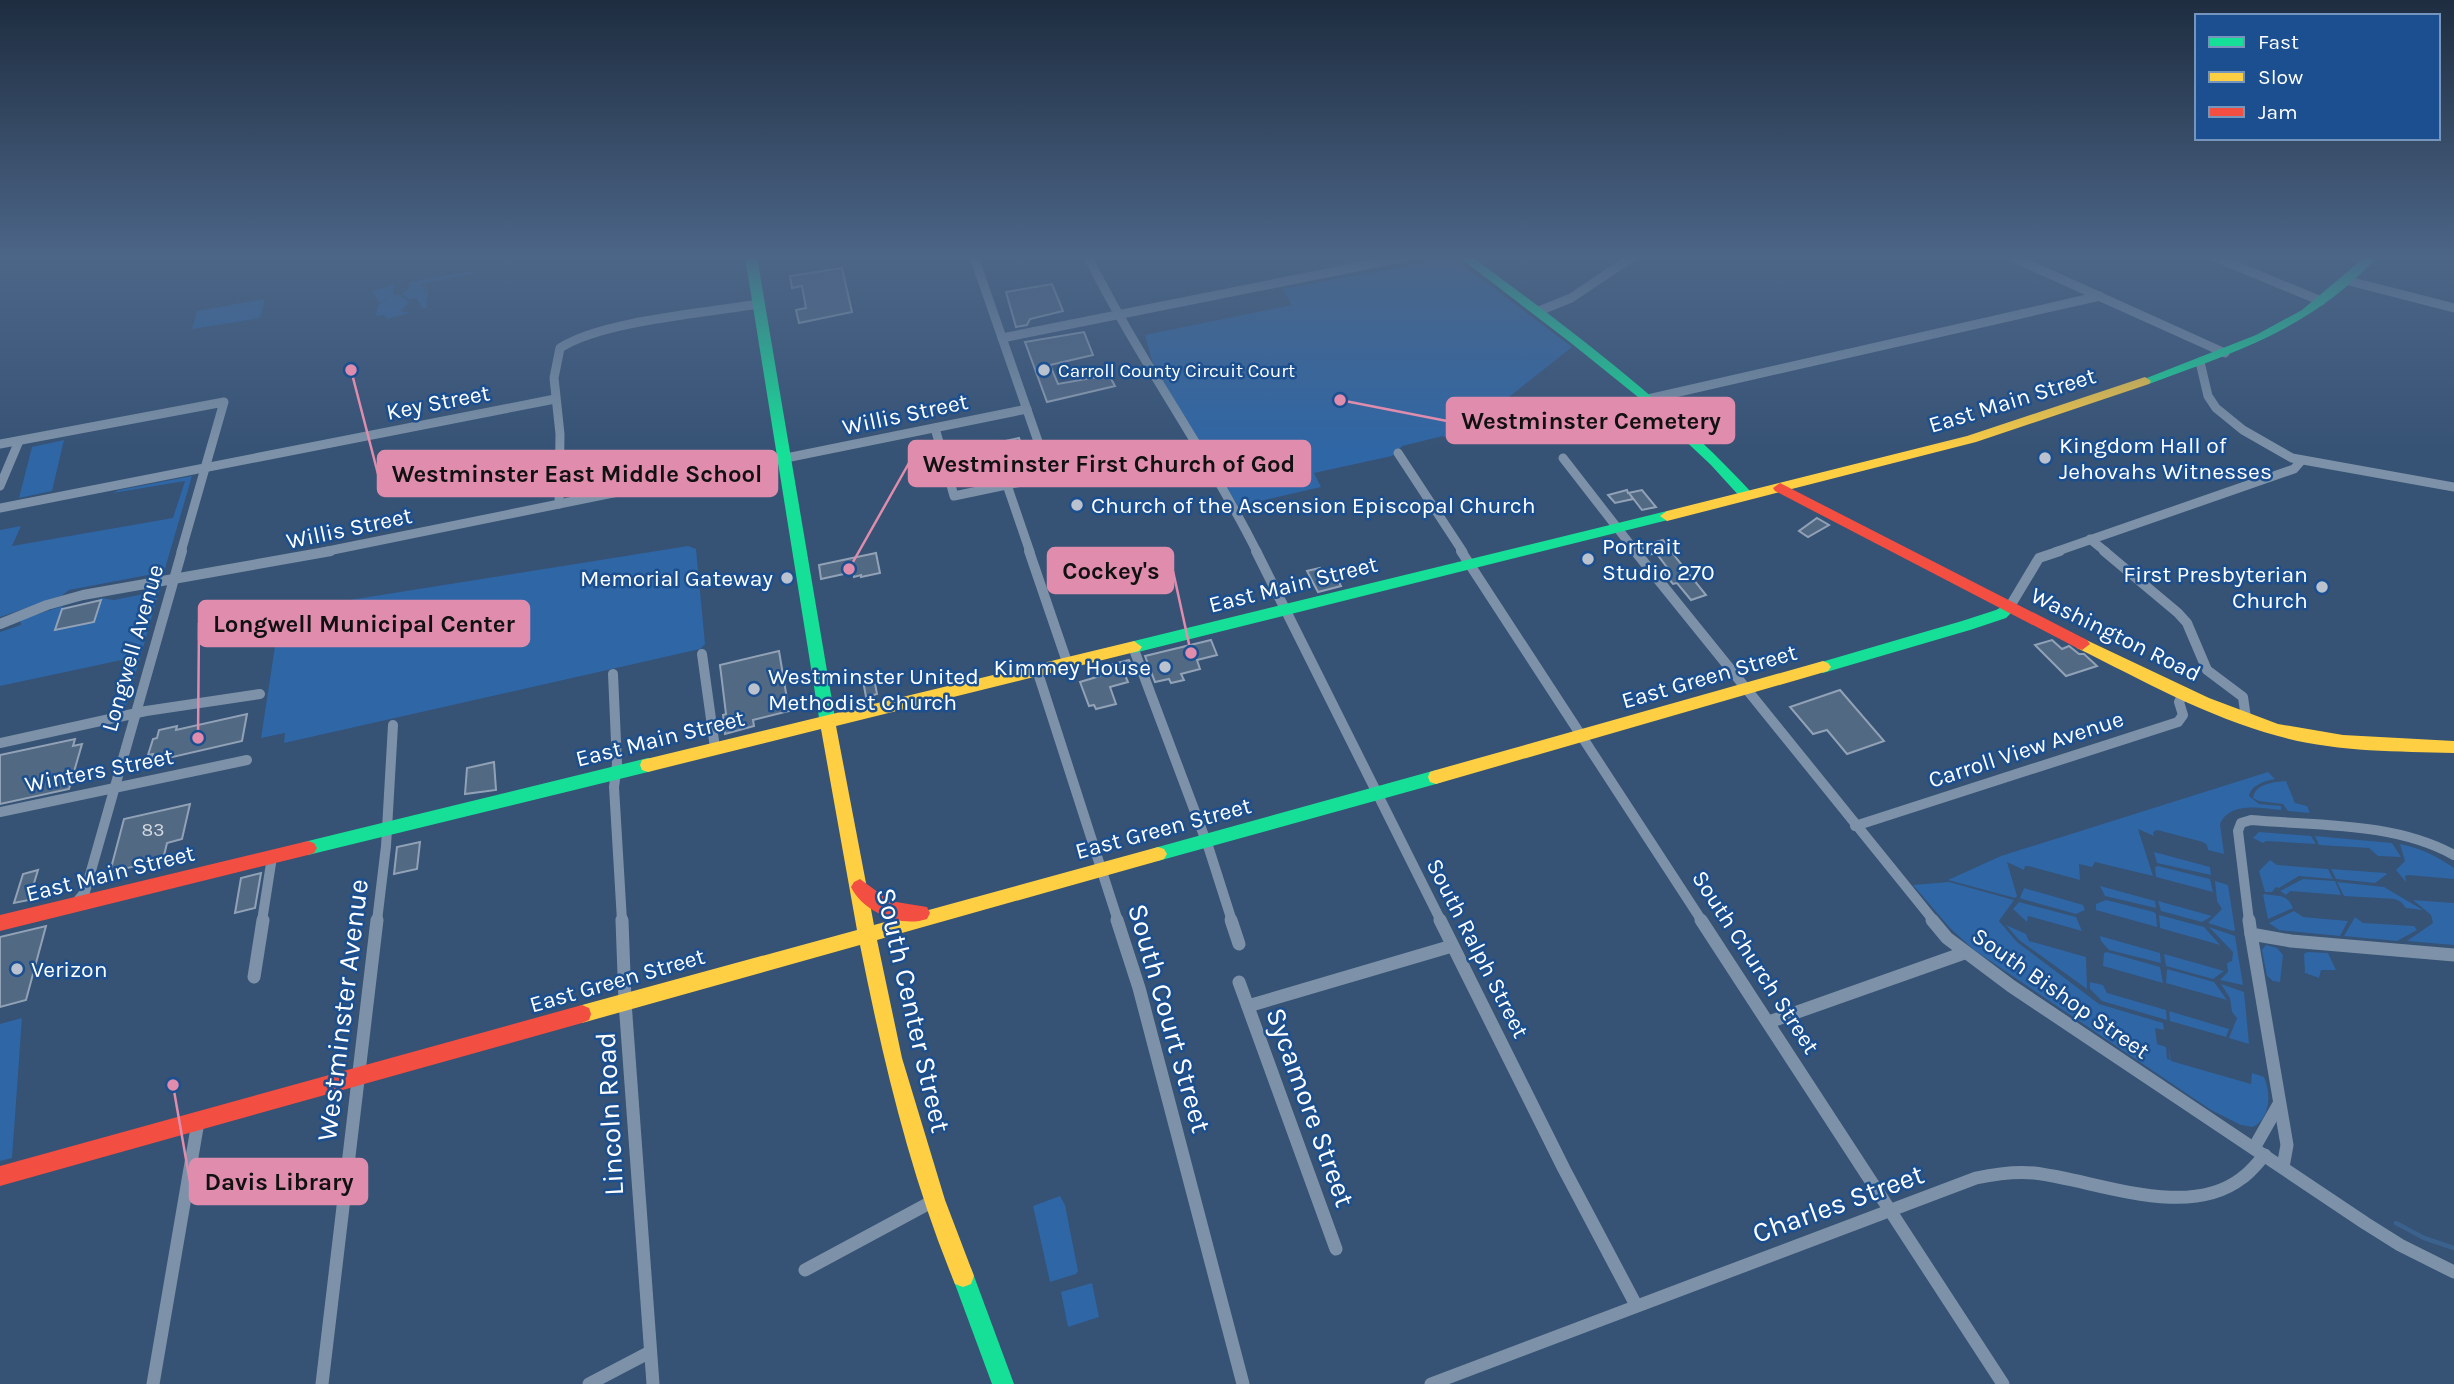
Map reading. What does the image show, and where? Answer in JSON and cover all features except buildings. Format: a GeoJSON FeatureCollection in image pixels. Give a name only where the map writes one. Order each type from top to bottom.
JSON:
{"type":"FeatureCollection","features":[{"type":"Feature","properties":{"kind":"street"},"geometry":{"type":"LineString","coordinates":[[559,504],[560,430],[555,399],[557,354],[562,346],[570,341],[609,330],[657,322]]}},
{"type":"Feature","properties":{"kind":"street","name":"South Center Street"},"geometry":{"type":"LineString","coordinates":[[761,322],[827,721],[892,1058],[935,1200],[1003,1384]]}},
{"type":"Feature","properties":{"kind":"street"},"geometry":{"type":"LineString","coordinates":[[935,428],[954,496],[1050,476],[996,322]]}},
{"type":"Feature","properties":{"kind":"street"},"geometry":{"type":"LineString","coordinates":[[1002,338],[1081,322]]}},
{"type":"Feature","properties":{"kind":"street","name":"South Ralph Street"},"geometry":{"type":"LineString","coordinates":[[1122,322],[1226,493],[1452,946],[1636,1305]]}},
{"type":"Feature","properties":{"kind":"street"},"geometry":{"type":"LineString","coordinates":[[1551,322],[1648,399],[1717,461],[1748,496]]}},
{"type":"Feature","properties":{"kind":"street"},"geometry":{"type":"LineString","coordinates":[[1648,399],[1988,322]]}},
{"type":"Feature","properties":{"kind":"street"},"geometry":{"type":"LineString","coordinates":[[2156,322],[2225,353]]}},
{"type":"Feature","properties":{"kind":"street","name":"East Main Street"},"geometry":{"type":"LineString","coordinates":[[0,923],[1780,488],[1811,486],[1841,473],[2031,421],[2225,353],[2293,322]]}},
{"type":"Feature","properties":{"kind":"street"},"geometry":{"type":"LineString","coordinates":[[2200,362],[2208,396],[2222,415],[2282,453],[2301,461],[2454,487]]}},
{"type":"Feature","properties":{"kind":"street","name":"Key Street"},"geometry":{"type":"LineString","coordinates":[[0,508],[555,399]]}},
{"type":"Feature","properties":{"kind":"street","name":"Longwell Avenue"},"geometry":{"type":"LineString","coordinates":[[19,441],[224,402],[85,892],[75,904]]}},
{"type":"Feature","properties":{"kind":"street","name":"Willis Street"},"geometry":{"type":"LineString","coordinates":[[0,624],[47,605],[83,595],[173,581],[1027,409]]}},
{"type":"Feature","properties":{"kind":"street"},"geometry":{"type":"LineString","coordinates":[[0,444],[19,441]]}},
{"type":"Feature","properties":{"kind":"street"},"geometry":{"type":"LineString","coordinates":[[0,486],[19,441]]}},
{"type":"Feature","properties":{"kind":"street","name":"South Church Street"},"geometry":{"type":"LineString","coordinates":[[1398,453],[2003,1384]]}},
{"type":"Feature","properties":{"kind":"street","name":"South Bishop Street"},"geometry":{"type":"LineString","coordinates":[[1563,458],[1679,607],[1947,939],[2400,1245],[2454,1272]]}},
{"type":"Feature","properties":{"kind":"street"},"geometry":{"type":"LineString","coordinates":[[2009,608],[2039,558],[2294,469],[2301,461]]}},
{"type":"Feature","properties":{"kind":"street"},"geometry":{"type":"LineString","coordinates":[[1007,485],[1067,662]]}},
{"type":"Feature","properties":{"kind":"street","name":"Washington Road"},"geometry":{"type":"LineString","coordinates":[[1780,488],[2009,608],[2184,692],[2246,718],[2278,729],[2330,740],[2454,747]]}},
{"type":"Feature","properties":{"kind":"street"},"geometry":{"type":"LineString","coordinates":[[2090,539],[2182,617],[2207,670],[2243,697],[2246,718]]}},
{"type":"Feature","properties":{"kind":"street","name":"East Green Street"},"geometry":{"type":"LineString","coordinates":[[0,1176],[1581,736],[1965,626],[2001,614],[2009,608]]}},
{"type":"Feature","properties":{"kind":"street"},"geometry":{"type":"LineString","coordinates":[[1133,647],[1205,840],[1239,944]]}},
{"type":"Feature","properties":{"kind":"street"},"geometry":{"type":"LineString","coordinates":[[702,654],[715,748]]}},
{"type":"Feature","properties":{"kind":"street","name":"South Court Street"},"geometry":{"type":"LineString","coordinates":[[1037,670],[1139,989],[1243,1384]]}},
{"type":"Feature","properties":{"kind":"street","name":"Lincoln Road"},"geometry":{"type":"LineString","coordinates":[[612,674],[616,773],[614,788],[621,880],[625,1002],[653,1384]]}},
{"type":"Feature","properties":{"kind":"street","name":"Carroll View Avenue"},"geometry":{"type":"LineString","coordinates":[[1855,826],[2178,722],[2183,715],[2179,702],[2184,692]]}},
{"type":"Feature","properties":{"kind":"street"},"geometry":{"type":"LineString","coordinates":[[0,743],[135,713],[260,694]]}},
{"type":"Feature","properties":{"kind":"street","name":"Westminster Avenue"},"geometry":{"type":"LineString","coordinates":[[322,1384],[374,946],[393,725]]}},
{"type":"Feature","properties":{"kind":"street","name":"Winters Street"},"geometry":{"type":"LineString","coordinates":[[0,812],[101,788],[114,788],[247,760]]}},
{"type":"Feature","properties":{"kind":"street"},"geometry":{"type":"LineString","coordinates":[[2283,1167],[2287,1145],[2251,933],[2238,827],[2246,821],[2402,833],[2434,844],[2454,855]]}},
{"type":"Feature","properties":{"kind":"street"},"geometry":{"type":"LineString","coordinates":[[254,976],[272,858]]}},
{"type":"Feature","properties":{"kind":"street"},"geometry":{"type":"LineString","coordinates":[[857,881],[870,901],[888,911],[930,913],[964,907]]}},
{"type":"Feature","properties":{"kind":"street"},"geometry":{"type":"LineString","coordinates":[[2251,933],[2291,941],[2454,955]]}},
{"type":"Feature","properties":{"kind":"street"},"geometry":{"type":"LineString","coordinates":[[1248,1006],[1452,946]]}},
{"type":"Feature","properties":{"kind":"street"},"geometry":{"type":"LineString","coordinates":[[1769,1022],[1964,953]]}},
{"type":"Feature","properties":{"kind":"street","name":"Sycamore Street"},"geometry":{"type":"LineString","coordinates":[[1239,982],[1336,1250]]}},
{"type":"Feature","properties":{"kind":"street","name":"Charles Street"},"geometry":{"type":"LineString","coordinates":[[1431,1384],[1976,1178],[2016,1172],[2058,1176],[2147,1196],[2195,1195],[2233,1184],[2248,1175],[2279,1104]]}},
{"type":"Feature","properties":{"kind":"street"},"geometry":{"type":"LineString","coordinates":[[153,1384],[198,1122]]}},
{"type":"Feature","properties":{"kind":"street"},"geometry":{"type":"LineString","coordinates":[[804,1270],[935,1200]]}},
{"type":"Feature","properties":{"kind":"street"},"geometry":{"type":"LineString","coordinates":[[589,1384],[650,1352]]}},
{"type":"Feature","properties":{"kind":"shaded area"},"geometry":{"type":"Polygon","coordinates":[[[194,322],[238,322],[192,329],[194,322]]]}},
{"type":"Feature","properties":{"kind":"shaded area"},"geometry":{"type":"Polygon","coordinates":[[[1211,322],[1538,322],[1572,347],[1452,442],[1443,436],[1402,446],[1392,456],[1314,473],[1321,487],[1238,506],[1153,364],[1145,335],[1211,322]]]}},
{"type":"Feature","properties":{"kind":"shaded area"},"geometry":{"type":"Polygon","coordinates":[[[64,440],[52,491],[19,498],[32,447],[64,440]]]}},
{"type":"Feature","properties":{"kind":"shaded area"},"geometry":{"type":"Polygon","coordinates":[[[192,476],[164,572],[69,590],[61,596],[0,617],[0,530],[21,526],[12,546],[173,518],[185,481],[113,493],[192,476]]]}},
{"type":"Feature","properties":{"kind":"shaded area"},"geometry":{"type":"Polygon","coordinates":[[[688,546],[696,549],[705,644],[700,649],[284,743],[285,733],[261,738],[279,620],[293,609],[688,546]]]}},
{"type":"Feature","properties":{"kind":"shaded area"},"geometry":{"type":"Polygon","coordinates":[[[155,587],[160,588],[127,704],[119,708],[131,658],[0,686],[0,632],[21,625],[20,620],[63,606],[56,629],[94,622],[101,598],[114,600],[154,592],[155,587]]]}},
{"type":"Feature","properties":{"kind":"shaded area"},"geometry":{"type":"Polygon","coordinates":[[[2268,772],[2275,779],[2255,786],[2249,796],[2259,804],[2281,806],[2281,810],[2256,807],[2231,812],[2220,824],[2224,854],[2208,850],[2203,842],[2157,830],[2153,832],[2154,836],[2138,829],[2153,876],[2095,862],[2092,867],[2079,864],[2080,880],[2028,866],[2025,866],[2024,870],[2007,862],[2017,896],[2015,898],[1948,880],[2001,856],[2268,772]]]}},
{"type":"Feature","properties":{"kind":"shaded area"},"geometry":{"type":"Polygon","coordinates":[[[2286,781],[2295,803],[2307,806],[2310,813],[2288,811],[2283,804],[2253,798],[2254,793],[2261,787],[2286,781]]]}},
{"type":"Feature","properties":{"kind":"shaded area"},"geometry":{"type":"Polygon","coordinates":[[[2259,832],[2311,836],[2316,844],[2263,843],[2253,838],[2259,832]]]}},
{"type":"Feature","properties":{"kind":"shaded area"},"geometry":{"type":"Polygon","coordinates":[[[2315,836],[2392,843],[2401,857],[2378,856],[2369,848],[2319,845],[2315,836]]]}},
{"type":"Feature","properties":{"kind":"shaded area"},"geometry":{"type":"Polygon","coordinates":[[[2400,844],[2421,850],[2448,864],[2454,868],[2454,879],[2408,875],[2405,876],[2406,882],[2396,870],[2405,861],[2400,844]]]}},
{"type":"Feature","properties":{"kind":"shaded area"},"geometry":{"type":"Polygon","coordinates":[[[2154,852],[2210,867],[2211,875],[2157,863],[2154,852]]]}},
{"type":"Feature","properties":{"kind":"shaded area"},"geometry":{"type":"Polygon","coordinates":[[[2270,860],[2277,865],[2328,869],[2333,879],[2299,876],[2279,888],[2276,887],[2272,892],[2265,892],[2259,871],[2270,860]]]}},
{"type":"Feature","properties":{"kind":"shaded area"},"geometry":{"type":"Polygon","coordinates":[[[2155,867],[2210,879],[2213,892],[2156,877],[2155,867]]]}},
{"type":"Feature","properties":{"kind":"shaded area"},"geometry":{"type":"Polygon","coordinates":[[[2331,869],[2387,874],[2375,883],[2336,879],[2331,869]]]}},
{"type":"Feature","properties":{"kind":"shaded area"},"geometry":{"type":"Polygon","coordinates":[[[2303,879],[2335,881],[2341,895],[2290,891],[2286,895],[2280,891],[2303,879]]]}},
{"type":"Feature","properties":{"kind":"shaded area"},"geometry":{"type":"Polygon","coordinates":[[[2215,881],[2228,885],[2233,931],[2208,923],[2222,909],[2217,901],[2215,881]]]}},
{"type":"Feature","properties":{"kind":"shaded area"},"geometry":{"type":"Polygon","coordinates":[[[1949,882],[2014,900],[1999,921],[2017,942],[2099,1004],[2163,1023],[2164,1030],[2155,1028],[2157,1044],[2166,1047],[2167,1059],[2170,1060],[2168,1044],[2171,1061],[2251,1084],[2252,1073],[2264,1077],[2268,1090],[2268,1105],[2263,1118],[2253,1127],[2241,1125],[2211,1110],[1974,950],[1950,928],[1913,885],[1949,882]]]}},
{"type":"Feature","properties":{"kind":"shaded area"},"geometry":{"type":"Polygon","coordinates":[[[2337,882],[2384,887],[2423,910],[2406,908],[2395,899],[2344,896],[2337,882]]]}},
{"type":"Feature","properties":{"kind":"shaded area"},"geometry":{"type":"Polygon","coordinates":[[[2100,886],[2155,901],[2156,908],[2105,896],[2100,886]]]}},
{"type":"Feature","properties":{"kind":"shaded area"},"geometry":{"type":"Polygon","coordinates":[[[2024,888],[2083,905],[2085,910],[2076,914],[2022,899],[2020,898],[2024,888]]]}},
{"type":"Feature","properties":{"kind":"shaded area"},"geometry":{"type":"Polygon","coordinates":[[[2263,895],[2285,898],[2293,908],[2268,919],[2263,895]]]}},
{"type":"Feature","properties":{"kind":"shaded area"},"geometry":{"type":"Polygon","coordinates":[[[2106,900],[2154,912],[2157,927],[2096,910],[2096,904],[2106,900]]]}},
{"type":"Feature","properties":{"kind":"shaded area"},"geometry":{"type":"Polygon","coordinates":[[[2413,900],[2454,903],[2454,945],[2407,941],[2433,923],[2431,915],[2413,900]]]}},
{"type":"Feature","properties":{"kind":"shaded area"},"geometry":{"type":"Polygon","coordinates":[[[2158,901],[2212,916],[2202,922],[2161,911],[2158,901]]]}},
{"type":"Feature","properties":{"kind":"shaded area"},"geometry":{"type":"Polygon","coordinates":[[[2019,902],[2076,917],[2082,931],[2028,916],[2027,922],[2013,909],[2019,902]]]}},
{"type":"Feature","properties":{"kind":"shaded area"},"geometry":{"type":"Polygon","coordinates":[[[2294,911],[2303,917],[2348,921],[2340,936],[2279,930],[2269,923],[2294,911]]]}},
{"type":"Feature","properties":{"kind":"shaded area"},"geometry":{"type":"Polygon","coordinates":[[[2159,915],[2204,927],[2220,945],[2160,928],[2159,915]]]}},
{"type":"Feature","properties":{"kind":"shaded area"},"geometry":{"type":"Polygon","coordinates":[[[2355,917],[2363,923],[2414,926],[2417,930],[2397,941],[2344,936],[2355,917]]]}},
{"type":"Feature","properties":{"kind":"shaded area"},"geometry":{"type":"Polygon","coordinates":[[[2006,925],[2026,934],[2029,941],[2086,957],[2087,989],[2019,940],[2006,925]]]}},
{"type":"Feature","properties":{"kind":"shaded area"},"geometry":{"type":"Polygon","coordinates":[[[2209,927],[2235,936],[2243,985],[2220,980],[2228,972],[2227,963],[2232,961],[2233,952],[2209,927]]]}},
{"type":"Feature","properties":{"kind":"shaded area"},"geometry":{"type":"Polygon","coordinates":[[[2100,936],[2160,953],[2161,963],[2109,950],[2100,936]]]}},
{"type":"Feature","properties":{"kind":"shaded area"},"geometry":{"type":"Polygon","coordinates":[[[2266,945],[2277,948],[2283,955],[2280,982],[2267,976],[2262,950],[2266,945]]]}},
{"type":"Feature","properties":{"kind":"shaded area"},"geometry":{"type":"Polygon","coordinates":[[[2104,953],[2160,967],[2163,983],[2103,966],[2104,953]]]}},
{"type":"Feature","properties":{"kind":"shaded area"},"geometry":{"type":"Polygon","coordinates":[[[2328,953],[2336,970],[2321,970],[2319,978],[2303,972],[2304,954],[2328,953]]]}},
{"type":"Feature","properties":{"kind":"shaded area"},"geometry":{"type":"Polygon","coordinates":[[[2164,954],[2224,971],[2213,979],[2166,966],[2164,954]]]}},
{"type":"Feature","properties":{"kind":"shaded area"},"geometry":{"type":"Polygon","coordinates":[[[2167,969],[2214,982],[2227,1000],[2166,983],[2167,969]]]}},
{"type":"Feature","properties":{"kind":"shaded area"},"geometry":{"type":"Polygon","coordinates":[[[2090,982],[2103,985],[2107,993],[2166,1010],[2167,1020],[2102,1001],[2090,989],[2090,982]]]}},
{"type":"Feature","properties":{"kind":"shaded area"},"geometry":{"type":"Polygon","coordinates":[[[2221,984],[2244,992],[2249,1044],[2229,1038],[2237,1018],[2232,1012],[2230,998],[2221,984]]]}},
{"type":"Feature","properties":{"kind":"shaded area"},"geometry":{"type":"Polygon","coordinates":[[[2169,1011],[2229,1029],[2226,1037],[2170,1021],[2169,1011]]]}},
{"type":"Feature","properties":{"kind":"shaded area"},"geometry":{"type":"Polygon","coordinates":[[[22,1018],[12,1158],[0,1161],[0,1024],[22,1018]]]}},
{"type":"Feature","properties":{"kind":"shaded area"},"geometry":{"type":"Polygon","coordinates":[[[1060,1196],[1065,1205],[1078,1271],[1050,1282],[1033,1206],[1060,1196]]]}},
{"type":"Feature","properties":{"kind":"shaded area"},"geometry":{"type":"Polygon","coordinates":[[[1092,1283],[1099,1317],[1068,1327],[1061,1292],[1092,1283]]]}},
{"type":"Feature","properties":{"kind":"waterway"},"geometry":{"type":"LineString","coordinates":[[2396,1223],[2424,1238],[2454,1248]]}},
{"type":"Feature","properties":{"kind":"traffic: fast"},"geometry":{"type":"LineString","coordinates":[[762,322],[828,724]]}},
{"type":"Feature","properties":{"kind":"traffic: fast"},"geometry":{"type":"LineString","coordinates":[[1551,322],[1683,429],[1747,496]]}},
{"type":"Feature","properties":{"kind":"traffic: fast"},"geometry":{"type":"LineString","coordinates":[[2145,381],[2260,338],[2290,322]]}},
{"type":"Feature","properties":{"kind":"traffic: fast"},"geometry":{"type":"LineString","coordinates":[[1134,647],[1667,516]]}},
{"type":"Feature","properties":{"kind":"traffic: fast"},"geometry":{"type":"LineString","coordinates":[[1823,667],[1965,626],[2001,614],[2009,608]]}},
{"type":"Feature","properties":{"kind":"traffic: fast"},"geometry":{"type":"LineString","coordinates":[[308,848],[648,765]]}},
{"type":"Feature","properties":{"kind":"traffic: fast"},"geometry":{"type":"LineString","coordinates":[[1158,854],[1436,777]]}},
{"type":"Feature","properties":{"kind":"traffic: fast"},"geometry":{"type":"LineString","coordinates":[[963,1276],[1003,1384]]}},
{"type":"Feature","properties":{"kind":"traffic: slow"},"geometry":{"type":"LineString","coordinates":[[1667,516],[1971,439],[2145,381]]}},
{"type":"Feature","properties":{"kind":"traffic: slow"},"geometry":{"type":"LineString","coordinates":[[2082,644],[2228,713],[2278,730],[2343,741],[2454,747]]}},
{"type":"Feature","properties":{"kind":"traffic: slow"},"geometry":{"type":"LineString","coordinates":[[648,765],[1134,647]]}},
{"type":"Feature","properties":{"kind":"traffic: slow"},"geometry":{"type":"LineString","coordinates":[[1436,777],[1823,667]]}},
{"type":"Feature","properties":{"kind":"traffic: slow"},"geometry":{"type":"LineString","coordinates":[[828,724],[845,824],[892,1058],[935,1200],[963,1276]]}},
{"type":"Feature","properties":{"kind":"traffic: slow"},"geometry":{"type":"LineString","coordinates":[[582,1014],[1158,854]]}},
{"type":"Feature","properties":{"kind":"traffic: jam"},"geometry":{"type":"LineString","coordinates":[[1780,488],[2082,644]]}},
{"type":"Feature","properties":{"kind":"traffic: jam"},"geometry":{"type":"LineString","coordinates":[[0,923],[308,848]]}},
{"type":"Feature","properties":{"kind":"traffic: jam"},"geometry":{"type":"LineString","coordinates":[[860,887],[879,905],[903,912],[921,913]]}},
{"type":"Feature","properties":{"kind":"traffic: jam"},"geometry":{"type":"LineString","coordinates":[[0,1176],[582,1014]]}},
{"type":"Feature","properties":{"kind":"place","name":"Westminster East Middle School"},"geometry":{"type":"Point","coordinates":[351,370]}},
{"type":"Feature","properties":{"kind":"place","name":"Carroll County Circuit Court"},"geometry":{"type":"Point","coordinates":[1044,370]}},
{"type":"Feature","properties":{"kind":"place","name":"Westminster Cemetery"},"geometry":{"type":"Point","coordinates":[1340,400]}},
{"type":"Feature","properties":{"kind":"place","name":"Kingdom Hall of Jehovahs Witnesses"},"geometry":{"type":"Point","coordinates":[2045,458]}},
{"type":"Feature","properties":{"kind":"place","name":"Church of the Ascension Episcopal Church"},"geometry":{"type":"Point","coordinates":[1077,505]}},
{"type":"Feature","properties":{"kind":"place","name":"Portrait Studio 270"},"geometry":{"type":"Point","coordinates":[1588,559]}},
{"type":"Feature","properties":{"kind":"place","name":"Westminster First Church of God"},"geometry":{"type":"Point","coordinates":[849,569]}},
{"type":"Feature","properties":{"kind":"place","name":"Memorial Gateway"},"geometry":{"type":"Point","coordinates":[787,578]}},
{"type":"Feature","properties":{"kind":"place","name":"First Presbyterian Church"},"geometry":{"type":"Point","coordinates":[2322,587]}},
{"type":"Feature","properties":{"kind":"place","name":"Cockey's"},"geometry":{"type":"Point","coordinates":[1191,653]}},
{"type":"Feature","properties":{"kind":"place","name":"Kimmey House"},"geometry":{"type":"Point","coordinates":[1165,667]}},
{"type":"Feature","properties":{"kind":"place","name":"Westminster United Methodist Church"},"geometry":{"type":"Point","coordinates":[754,689]}},
{"type":"Feature","properties":{"kind":"place","name":"Longwell Municipal Center"},"geometry":{"type":"Point","coordinates":[198,738]}},
{"type":"Feature","properties":{"kind":"place","name":"Verizon"},"geometry":{"type":"Point","coordinates":[17,969]}},
{"type":"Feature","properties":{"kind":"place","name":"Davis Library"},"geometry":{"type":"Point","coordinates":[173,1085]}}]}
